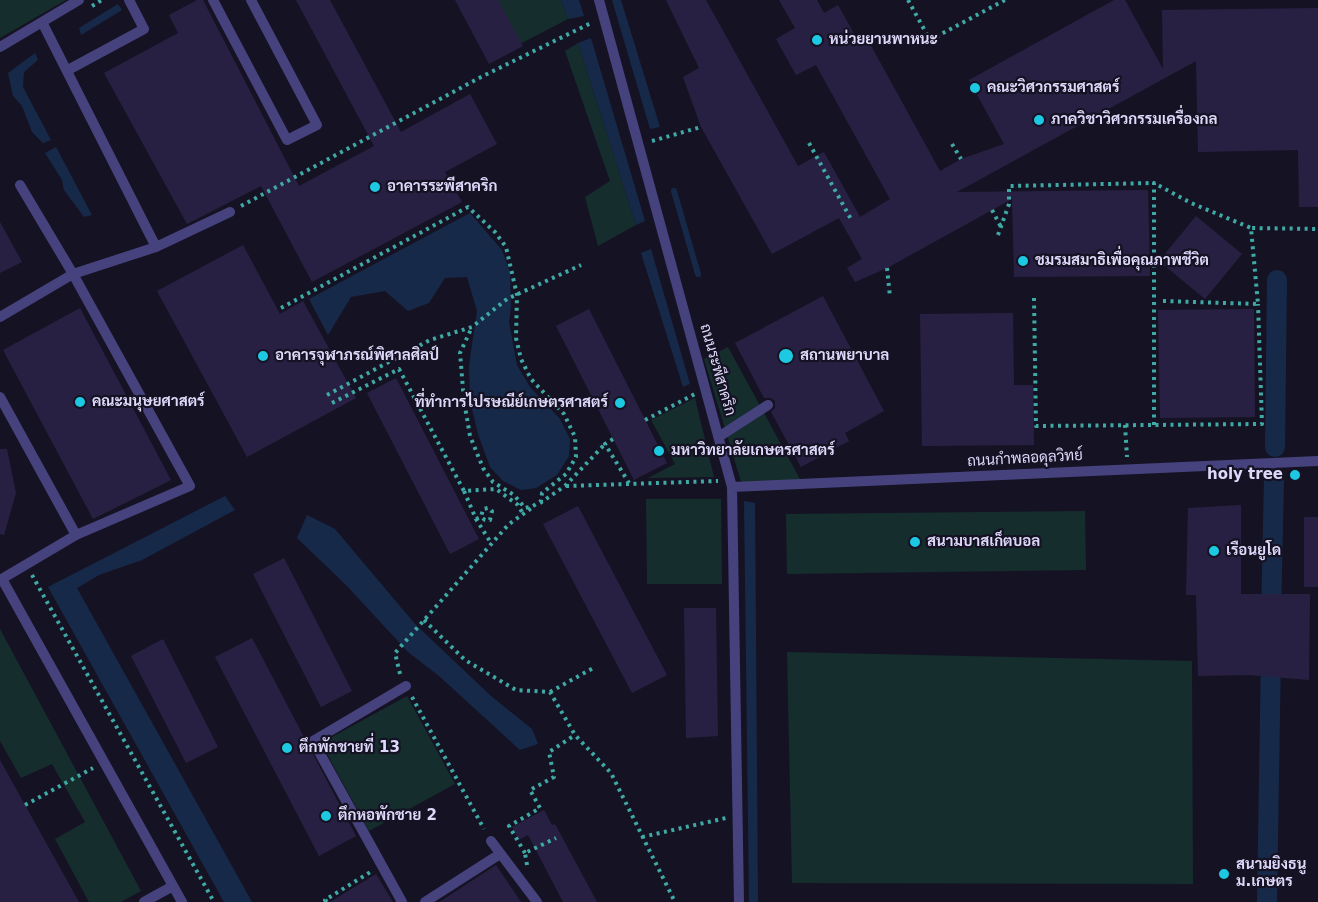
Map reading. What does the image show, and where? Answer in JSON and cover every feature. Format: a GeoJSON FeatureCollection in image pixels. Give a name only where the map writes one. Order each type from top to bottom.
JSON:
{"type":"FeatureCollection","features":[{"type":"Feature","properties":{"kind":"lane"},"geometry":{"type":"LineString","coordinates":[[0,47],[79,0]]}},
{"type":"Feature","properties":{"kind":"lane"},"geometry":{"type":"LineString","coordinates":[[68,70],[144,29],[129,0]]}},
{"type":"Feature","properties":{"kind":"lane"},"geometry":{"type":"LineString","coordinates":[[213,0],[287,140],[317,125],[251,0]]}},
{"type":"Feature","properties":{"kind":"lane","name":"ถนนระพีสาคริก"},"geometry":{"type":"LineString","coordinates":[[599,0],[720,436],[732,487],[739,902]]}},
{"type":"Feature","properties":{"kind":"lane"},"geometry":{"type":"LineString","coordinates":[[42,22],[156,247]]}},
{"type":"Feature","properties":{"kind":"lane"},"geometry":{"type":"LineString","coordinates":[[20,185],[73,274],[190,486],[76,535],[1,579],[182,902]]}},
{"type":"Feature","properties":{"kind":"lane"},"geometry":{"type":"LineString","coordinates":[[0,317],[73,274],[156,247],[230,212]]}},
{"type":"Feature","properties":{"kind":"lane"},"geometry":{"type":"LineString","coordinates":[[0,397],[76,535]]}},
{"type":"Feature","properties":{"kind":"lane"},"geometry":{"type":"LineString","coordinates":[[720,436],[768,405]]}},
{"type":"Feature","properties":{"kind":"lane","name":"ถนนกำพลอดุลวิทย์"},"geometry":{"type":"LineString","coordinates":[[732,487],[1318,461]]}},
{"type":"Feature","properties":{"kind":"lane"},"geometry":{"type":"LineString","coordinates":[[402,902],[380,866],[313,741],[406,686]]}},
{"type":"Feature","properties":{"kind":"lane"},"geometry":{"type":"LineString","coordinates":[[491,841],[535,899]]}},
{"type":"Feature","properties":{"kind":"lane"},"geometry":{"type":"LineString","coordinates":[[425,902],[500,854]]}},
{"type":"Feature","properties":{"kind":"lane"},"geometry":{"type":"LineString","coordinates":[[144,902],[173,886]]}},
{"type":"Feature","properties":{"kind":"path"},"geometry":{"type":"LineString","coordinates":[[908,0],[930,40],[1005,0]]}},
{"type":"Feature","properties":{"kind":"path"},"geometry":{"type":"LineString","coordinates":[[230,212],[481,76],[584,24]]}},
{"type":"Feature","properties":{"kind":"path"},"geometry":{"type":"LineString","coordinates":[[639,143],[665,139],[700,127]]}},
{"type":"Feature","properties":{"kind":"path"},"geometry":{"type":"LineString","coordinates":[[809,143],[852,221]]}},
{"type":"Feature","properties":{"kind":"path"},"geometry":{"type":"LineString","coordinates":[[952,144],[961,159]]}},
{"type":"Feature","properties":{"kind":"path"},"geometry":{"type":"LineString","coordinates":[[1154,183],[1154,424]]}},
{"type":"Feature","properties":{"kind":"path"},"geometry":{"type":"LineString","coordinates":[[998,236],[1009,204],[1009,186],[1154,183],[1191,203],[1251,228],[1318,229]]}},
{"type":"Feature","properties":{"kind":"path"},"geometry":{"type":"LineString","coordinates":[[281,308],[468,207],[495,232],[506,247],[517,295],[516,338],[521,359],[531,379],[564,414],[575,437],[576,457],[567,474],[542,493],[541,501],[534,506],[525,508],[514,495],[493,482],[483,468],[470,436],[460,353],[472,327]]}},
{"type":"Feature","properties":{"kind":"path"},"geometry":{"type":"LineString","coordinates":[[992,210],[1001,226]]}},
{"type":"Feature","properties":{"kind":"path"},"geometry":{"type":"LineString","coordinates":[[1034,298],[1036,426],[1262,424],[1258,304],[1251,228]]}},
{"type":"Feature","properties":{"kind":"path"},"geometry":{"type":"LineString","coordinates":[[327,395],[430,340],[472,327],[484,320],[498,305],[581,265]]}},
{"type":"Feature","properties":{"kind":"path"},"geometry":{"type":"LineString","coordinates":[[888,268],[890,297]]}},
{"type":"Feature","properties":{"kind":"path"},"geometry":{"type":"LineString","coordinates":[[1163,301],[1258,304]]}},
{"type":"Feature","properties":{"kind":"path"},"geometry":{"type":"LineString","coordinates":[[332,403],[399,369],[464,491],[476,519],[491,543]]}},
{"type":"Feature","properties":{"kind":"path"},"geometry":{"type":"LineString","coordinates":[[645,420],[698,393]]}},
{"type":"Feature","properties":{"kind":"path"},"geometry":{"type":"LineString","coordinates":[[1125,425],[1127,469]]}},
{"type":"Feature","properties":{"kind":"path"},"geometry":{"type":"LineString","coordinates":[[491,841],[406,686],[396,664],[395,653],[508,524],[565,486],[605,444],[613,439]]}},
{"type":"Feature","properties":{"kind":"path"},"geometry":{"type":"LineString","coordinates":[[605,444],[630,484]]}},
{"type":"Feature","properties":{"kind":"path"},"geometry":{"type":"LineString","coordinates":[[565,486],[720,481]]}},
{"type":"Feature","properties":{"kind":"path"},"geometry":{"type":"LineString","coordinates":[[464,491],[496,489],[518,505],[523,514]]}},
{"type":"Feature","properties":{"kind":"path"},"geometry":{"type":"LineString","coordinates":[[476,519],[481,517]]}},
{"type":"Feature","properties":{"kind":"path"},"geometry":{"type":"LineString","coordinates":[[26,565],[214,902]]}},
{"type":"Feature","properties":{"kind":"path"},"geometry":{"type":"LineString","coordinates":[[423,622],[465,660],[516,690],[550,692],[595,667]]}},
{"type":"Feature","properties":{"kind":"path"},"geometry":{"type":"LineString","coordinates":[[550,692],[575,735],[611,773],[675,902]]}},
{"type":"Feature","properties":{"kind":"path"},"geometry":{"type":"LineString","coordinates":[[535,899],[525,853],[509,826],[540,808],[530,790],[554,777],[549,752],[575,735]]}},
{"type":"Feature","properties":{"kind":"path"},"geometry":{"type":"LineString","coordinates":[[25,805],[104,762]]}},
{"type":"Feature","properties":{"kind":"path"},"geometry":{"type":"LineString","coordinates":[[642,837],[730,817]]}},
{"type":"Feature","properties":{"kind":"path"},"geometry":{"type":"LineString","coordinates":[[525,853],[556,838]]}},
{"type":"Feature","properties":{"kind":"path"},"geometry":{"type":"LineString","coordinates":[[327,902],[326,900],[380,866]]}},
{"type":"Feature","properties":{"kind":"green space"},"geometry":{"type":"Polygon","coordinates":[[[0,0],[66,0],[0,38],[0,0]]]}},
{"type":"Feature","properties":{"kind":"green space"},"geometry":{"type":"Polygon","coordinates":[[[497,0],[561,0],[568,19],[520,44],[497,0]]]}},
{"type":"Feature","properties":{"kind":"green space"},"geometry":{"type":"Polygon","coordinates":[[[578,43],[636,225],[598,246],[585,197],[610,181],[565,51],[578,43]]]}},
{"type":"Feature","properties":{"kind":"green space"},"geometry":{"type":"Polygon","coordinates":[[[728,347],[801,481],[742,485],[704,359],[728,347]]]}},
{"type":"Feature","properties":{"kind":"green space"},"geometry":{"type":"Polygon","coordinates":[[[695,398],[714,477],[648,478],[675,464],[651,420],[695,398]]]}},
{"type":"Feature","properties":{"kind":"green space"},"geometry":{"type":"Polygon","coordinates":[[[646,499],[721,499],[722,584],[647,584],[646,499]]]}},
{"type":"Feature","properties":{"kind":"green space"},"geometry":{"type":"Polygon","coordinates":[[[1085,511],[1086,570],[787,574],[786,514],[1085,511]]]}},
{"type":"Feature","properties":{"kind":"green space"},"geometry":{"type":"Polygon","coordinates":[[[0,629],[141,891],[121,902],[89,902],[55,839],[85,822],[52,764],[21,778],[0,741],[0,629]]]}},
{"type":"Feature","properties":{"kind":"green space"},"geometry":{"type":"Polygon","coordinates":[[[787,652],[1192,661],[1193,884],[792,883],[787,652]]]}},
{"type":"Feature","properties":{"kind":"green space"},"geometry":{"type":"Polygon","coordinates":[[[407,696],[455,784],[369,831],[321,743],[407,696]]]}},
{"type":"Feature","properties":{"kind":"water"},"geometry":{"type":"Polygon","coordinates":[[[561,0],[579,0],[584,16],[568,19],[561,0]]]}},
{"type":"Feature","properties":{"kind":"water"},"geometry":{"type":"Polygon","coordinates":[[[612,0],[621,0],[660,127],[650,129],[612,0]]]}},
{"type":"Feature","properties":{"kind":"water"},"geometry":{"type":"Polygon","coordinates":[[[118,4],[122,10],[81,35],[79,28],[118,4]]]}},
{"type":"Feature","properties":{"kind":"water"},"geometry":{"type":"Polygon","coordinates":[[[591,38],[645,221],[636,225],[578,43],[591,38]]]}},
{"type":"Feature","properties":{"kind":"water"},"geometry":{"type":"Polygon","coordinates":[[[35,53],[38,60],[24,72],[23,87],[51,140],[43,143],[32,132],[22,106],[13,96],[8,73],[35,53]]]}},
{"type":"Feature","properties":{"kind":"water"},"geometry":{"type":"Polygon","coordinates":[[[56,147],[92,215],[84,217],[64,190],[62,180],[45,153],[56,147]]]}},
{"type":"Feature","properties":{"kind":"water"},"geometry":{"type":"Polygon","coordinates":[[[470,213],[502,250],[510,272],[509,322],[517,365],[530,387],[560,419],[570,439],[569,456],[557,475],[536,488],[521,490],[503,481],[490,467],[478,434],[470,401],[469,365],[477,311],[467,277],[445,278],[429,303],[408,311],[385,291],[351,297],[328,335],[309,299],[470,213]]]}},
{"type":"Feature","properties":{"kind":"water"},"geometry":{"type":"Polygon","coordinates":[[[651,249],[690,384],[683,387],[641,253],[651,249]]]}},
{"type":"Feature","properties":{"kind":"water"},"geometry":{"type":"Polygon","coordinates":[[[225,496],[235,510],[142,560],[99,575],[77,588],[252,902],[224,902],[48,587],[225,496]]]}},
{"type":"Feature","properties":{"kind":"water"},"geometry":{"type":"Polygon","coordinates":[[[744,501],[755,503],[758,902],[749,902],[744,501]]]}},
{"type":"Feature","properties":{"kind":"water"},"geometry":{"type":"Polygon","coordinates":[[[307,515],[335,529],[415,624],[491,696],[532,729],[538,744],[520,750],[439,676],[408,652],[346,585],[297,538],[307,515]]]}},
{"type":"Feature","properties":{"kind":"building"},"geometry":{"type":"Polygon","coordinates":[[[197,0],[203,0],[299,186],[374,146],[296,0],[330,0],[401,132],[470,94],[497,144],[445,172],[462,202],[312,282],[261,186],[187,224],[104,73],[178,33],[169,15],[197,0]]]}},
{"type":"Feature","properties":{"kind":"building"},"geometry":{"type":"Polygon","coordinates":[[[455,0],[498,0],[523,46],[489,64],[455,0]]]}},
{"type":"Feature","properties":{"kind":"building"},"geometry":{"type":"Polygon","coordinates":[[[666,0],[706,0],[798,166],[824,152],[860,217],[890,199],[816,65],[796,75],[776,39],[795,28],[779,0],[817,0],[824,13],[838,5],[861,46],[869,42],[940,171],[961,159],[1004,144],[969,80],[1114,0],[1125,0],[1163,69],[1162,10],[1318,8],[1318,207],[1299,207],[1298,150],[1198,152],[1196,61],[957,192],[1148,190],[1150,276],[1014,277],[1012,199],[887,268],[855,282],[847,268],[862,259],[839,218],[772,254],[701,127],[683,77],[699,68],[666,0]]]}},
{"type":"Feature","properties":{"kind":"building"},"geometry":{"type":"Polygon","coordinates":[[[1196,216],[1242,254],[1205,299],[1159,261],[1196,216]]]}},
{"type":"Feature","properties":{"kind":"building"},"geometry":{"type":"Polygon","coordinates":[[[0,222],[22,262],[0,273],[0,222]]]}},
{"type":"Feature","properties":{"kind":"building","name":"อาคารจุฬาภรณ์พิศาลศิลป์"},"geometry":{"type":"Polygon","coordinates":[[[243,245],[280,314],[303,301],[356,398],[247,457],[157,291],[243,245]]]}},
{"type":"Feature","properties":{"kind":"building"},"geometry":{"type":"Polygon","coordinates":[[[823,296],[884,411],[845,433],[849,441],[801,467],[771,412],[775,408],[775,401],[771,398],[764,398],[735,343],[823,296]]]}},
{"type":"Feature","properties":{"kind":"building","name":"คณะมนุษยศาสตร์"},"geometry":{"type":"Polygon","coordinates":[[[80,308],[171,480],[93,519],[3,350],[80,308]]]}},
{"type":"Feature","properties":{"kind":"building"},"geometry":{"type":"Polygon","coordinates":[[[589,309],[667,463],[634,480],[556,326],[589,309]]]}},
{"type":"Feature","properties":{"kind":"building"},"geometry":{"type":"Polygon","coordinates":[[[1254,309],[1255,417],[1160,418],[1158,310],[1254,309]]]}},
{"type":"Feature","properties":{"kind":"building"},"geometry":{"type":"Polygon","coordinates":[[[1013,313],[1014,385],[1033,385],[1034,445],[922,446],[920,314],[1013,313]]]}},
{"type":"Feature","properties":{"kind":"building"},"geometry":{"type":"Polygon","coordinates":[[[396,378],[479,539],[450,554],[367,393],[396,378]]]}},
{"type":"Feature","properties":{"kind":"building"},"geometry":{"type":"Polygon","coordinates":[[[0,449],[7,449],[16,493],[4,535],[0,534],[0,449]]]}},
{"type":"Feature","properties":{"kind":"building"},"geometry":{"type":"Polygon","coordinates":[[[1241,505],[1241,594],[1310,594],[1309,680],[1248,675],[1198,676],[1196,595],[1186,595],[1188,508],[1241,505]]]}},
{"type":"Feature","properties":{"kind":"building"},"geometry":{"type":"Polygon","coordinates":[[[578,506],[667,675],[632,693],[543,524],[578,506]]]}},
{"type":"Feature","properties":{"kind":"building"},"geometry":{"type":"Polygon","coordinates":[[[1304,517],[1318,517],[1318,587],[1304,587],[1304,517]]]}},
{"type":"Feature","properties":{"kind":"building"},"geometry":{"type":"Polygon","coordinates":[[[284,558],[352,691],[321,707],[253,574],[284,558]]]}},
{"type":"Feature","properties":{"kind":"building"},"geometry":{"type":"Polygon","coordinates":[[[684,608],[716,608],[718,736],[686,738],[684,608]]]}},
{"type":"Feature","properties":{"kind":"building"},"geometry":{"type":"Polygon","coordinates":[[[252,638],[356,836],[319,856],[215,657],[252,638]]]}},
{"type":"Feature","properties":{"kind":"building"},"geometry":{"type":"Polygon","coordinates":[[[163,639],[218,747],[186,763],[131,656],[163,639]]]}},
{"type":"Feature","properties":{"kind":"building"},"geometry":{"type":"Polygon","coordinates":[[[0,760],[25,805],[79,902],[0,902],[0,760]]]}},
{"type":"Feature","properties":{"kind":"building"},"geometry":{"type":"Polygon","coordinates":[[[544,810],[552,825],[555,824],[597,902],[563,902],[528,835],[519,840],[512,827],[544,810]]]}},
{"type":"Feature","properties":{"kind":"building"},"geometry":{"type":"Polygon","coordinates":[[[496,865],[521,902],[439,902],[447,897],[496,865]]]}},
{"type":"Feature","properties":{"kind":"building"},"geometry":{"type":"Polygon","coordinates":[[[376,874],[393,902],[330,902],[376,874]]]}},
{"type":"Feature","properties":{"kind":"waterway"},"geometry":{"type":"LineString","coordinates":[[674,191],[698,274]]}},
{"type":"Feature","properties":{"kind":"waterway"},"geometry":{"type":"LineString","coordinates":[[1275,447],[1277,280]]}},
{"type":"Feature","properties":{"kind":"waterway"},"geometry":{"type":"LineString","coordinates":[[1271,620],[1274,478]]}},
{"type":"Feature","properties":{"kind":"waterway"},"geometry":{"type":"LineString","coordinates":[[1267,902],[1271,652]]}},
{"type":"Feature","properties":{"kind":"place","name":"หน่วยยานพาหนะ"},"geometry":{"type":"Point","coordinates":[817,40]}},
{"type":"Feature","properties":{"kind":"place","name":"คณะวิศวกรรมศาสตร์"},"geometry":{"type":"Point","coordinates":[975,88]}},
{"type":"Feature","properties":{"kind":"place","name":"ภาควิชาวิศวกรรมเครื่องกล"},"geometry":{"type":"Point","coordinates":[1039,120]}},
{"type":"Feature","properties":{"kind":"place","name":"อาคารระพีสาคริก"},"geometry":{"type":"Point","coordinates":[375,187]}},
{"type":"Feature","properties":{"kind":"place","name":"ชมรมสมาธิเพื่อคุณภาพชีวิต"},"geometry":{"type":"Point","coordinates":[1023,261]}},
{"type":"Feature","properties":{"kind":"place","name":"อาคารจุฬาภรณ์พิศาลศิลป์"},"geometry":{"type":"Point","coordinates":[263,356]}},
{"type":"Feature","properties":{"kind":"place","name":"สถานพยาบาล"},"geometry":{"type":"Point","coordinates":[786,356]}},
{"type":"Feature","properties":{"kind":"place","name":"คณะมนุษยศาสตร์"},"geometry":{"type":"Point","coordinates":[80,402]}},
{"type":"Feature","properties":{"kind":"place","name":"ที่ทำการไปรษณีย์เกษตรศาสตร์"},"geometry":{"type":"Point","coordinates":[620,403]}},
{"type":"Feature","properties":{"kind":"place","name":"มหาวิทยาลัยเกษตรศาสตร์"},"geometry":{"type":"Point","coordinates":[659,451]}},
{"type":"Feature","properties":{"kind":"place","name":"holy tree"},"geometry":{"type":"Point","coordinates":[1295,475]}},
{"type":"Feature","properties":{"kind":"place","name":"สนามบาสเก็ตบอล"},"geometry":{"type":"Point","coordinates":[915,542]}},
{"type":"Feature","properties":{"kind":"place","name":"เรือนยูโด"},"geometry":{"type":"Point","coordinates":[1214,551]}},
{"type":"Feature","properties":{"kind":"place","name":"ตึกพักชายที่ 13"},"geometry":{"type":"Point","coordinates":[287,748]}},
{"type":"Feature","properties":{"kind":"place","name":"ตึกหอพักชาย 2"},"geometry":{"type":"Point","coordinates":[326,816]}},
{"type":"Feature","properties":{"kind":"place","name":"สนามยิงธนู ม.เกษตร"},"geometry":{"type":"Point","coordinates":[1224,874]}}]}
